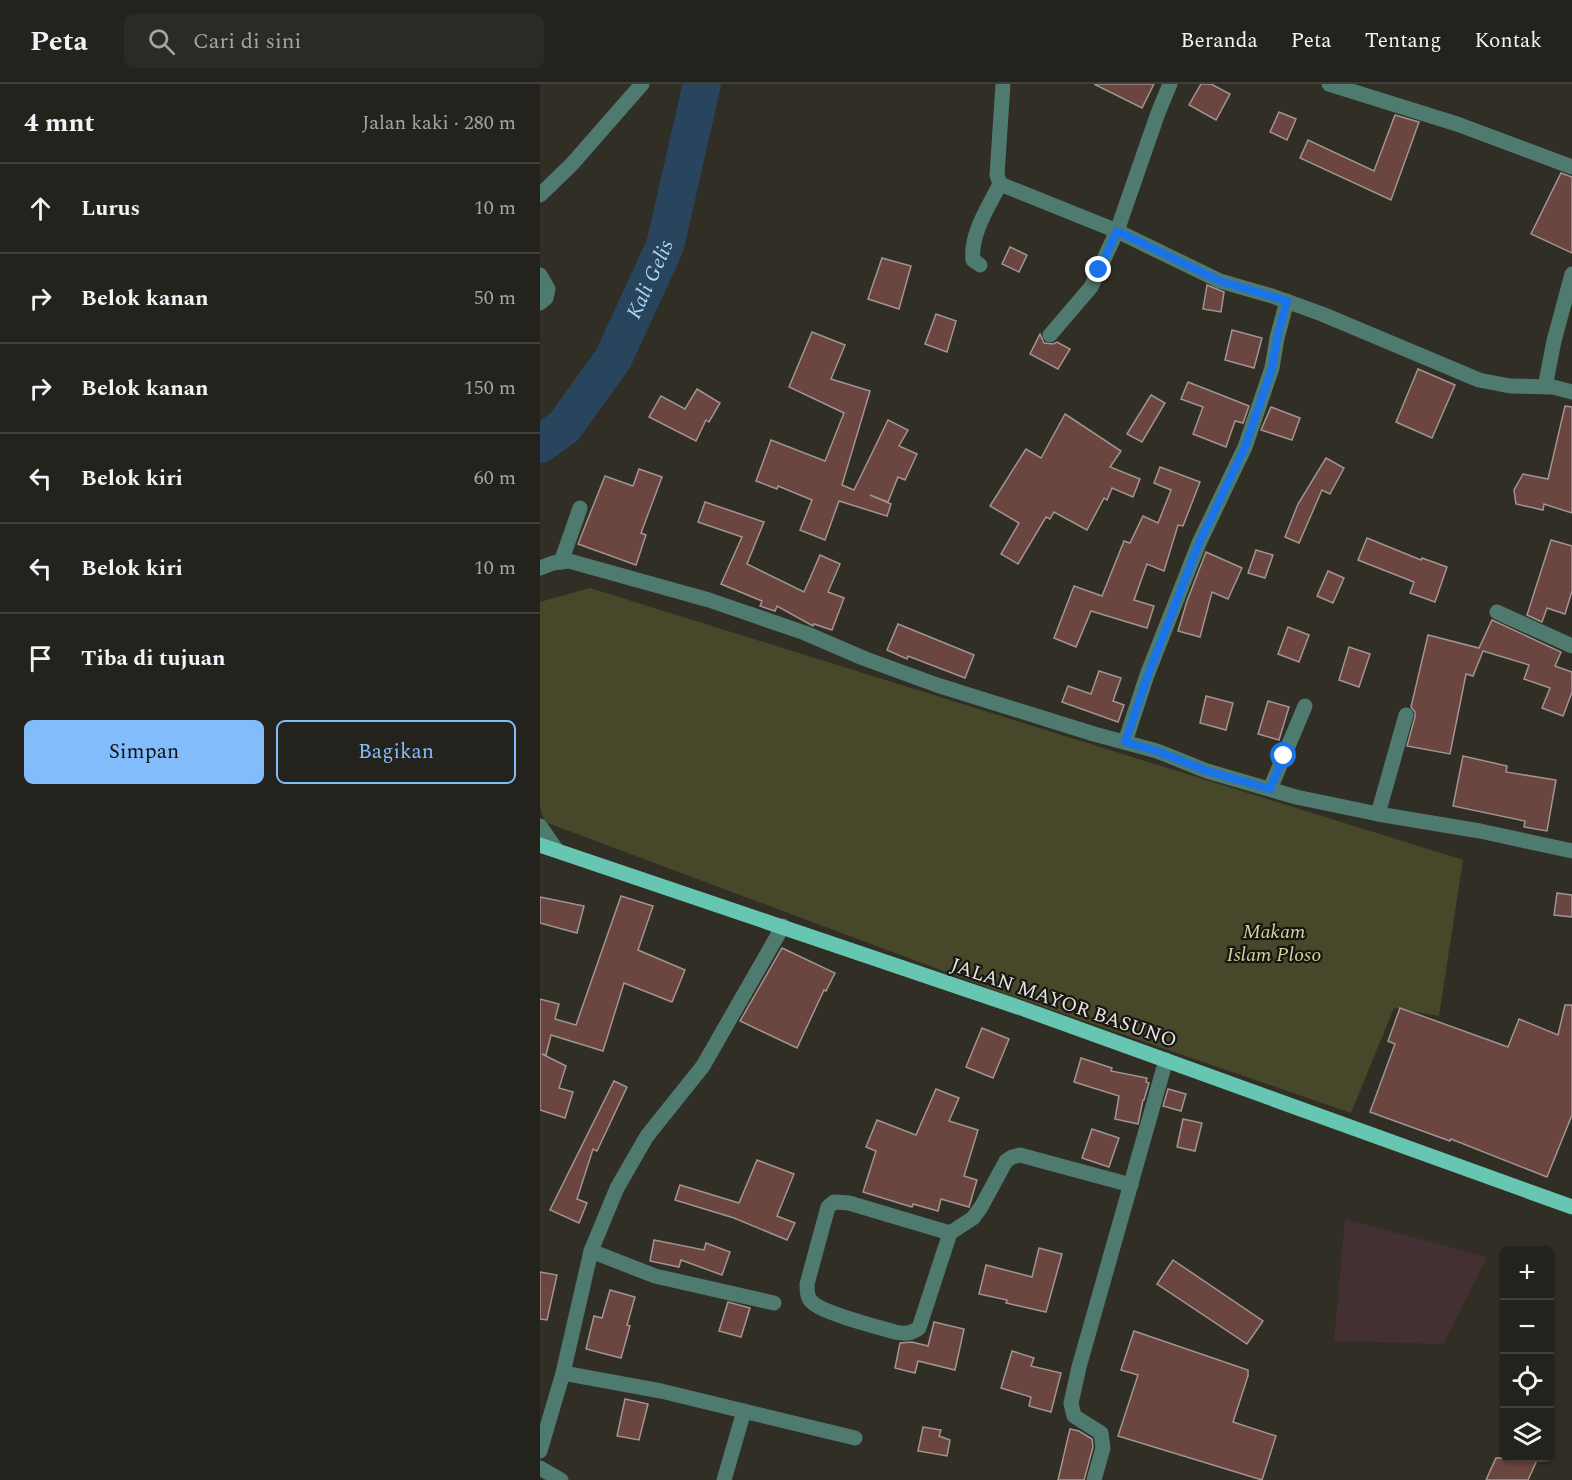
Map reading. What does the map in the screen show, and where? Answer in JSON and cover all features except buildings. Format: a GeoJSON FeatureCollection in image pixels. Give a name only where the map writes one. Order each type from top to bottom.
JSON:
{"type":"FeatureCollection","features":[{"type":"Feature","properties":{"kind":"main road","name":"JALAN MAYOR BASUNO"},"geometry":{"type":"LineString","coordinates":[[540,845],[1021,1008],[1572,1206]]}},
{"type":"Feature","properties":{"kind":"street"},"geometry":{"type":"LineString","coordinates":[[540,195],[572,164],[642,84]]}},
{"type":"Feature","properties":{"kind":"street"},"geometry":{"type":"LineString","coordinates":[[1003,84],[996,175],[1000,184],[1117,231],[1220,281],[1287,301],[1370,333],[1436,364],[1479,380],[1510,386],[1545,387],[1572,392]]}},
{"type":"Feature","properties":{"kind":"street"},"geometry":{"type":"LineString","coordinates":[[1050,334],[1091,287],[1117,231],[1170,84]]}},
{"type":"Feature","properties":{"kind":"street"},"geometry":{"type":"LineString","coordinates":[[1329,84],[1457,124],[1572,167]]}},
{"type":"Feature","properties":{"kind":"street"},"geometry":{"type":"LineString","coordinates":[[980,265],[973,260],[972,249],[985,214],[1000,184]]}},
{"type":"Feature","properties":{"kind":"street"},"geometry":{"type":"LineString","coordinates":[[540,274],[547,285],[548,292],[546,298],[540,303]]}},
{"type":"Feature","properties":{"kind":"street"},"geometry":{"type":"LineString","coordinates":[[1545,387],[1554,341],[1572,274]]}},
{"type":"Feature","properties":{"kind":"street"},"geometry":{"type":"LineString","coordinates":[[1125,742],[1199,543],[1245,447],[1272,368],[1287,301]]}},
{"type":"Feature","properties":{"kind":"street"},"geometry":{"type":"LineString","coordinates":[[561,562],[580,508]]}},
{"type":"Feature","properties":{"kind":"street"},"geometry":{"type":"LineString","coordinates":[[540,568],[569,561],[709,600],[805,633],[863,658],[937,685],[1157,751],[1207,771],[1296,797],[1378,814],[1480,831],[1572,851]]}},
{"type":"Feature","properties":{"kind":"street"},"geometry":{"type":"LineString","coordinates":[[1497,612],[1572,646]]}},
{"type":"Feature","properties":{"kind":"street"},"geometry":{"type":"LineString","coordinates":[[1270,789],[1305,706]]}},
{"type":"Feature","properties":{"kind":"street"},"geometry":{"type":"LineString","coordinates":[[1378,814],[1406,715]]}},
{"type":"Feature","properties":{"kind":"street"},"geometry":{"type":"LineString","coordinates":[[540,826],[556,849]]}},
{"type":"Feature","properties":{"kind":"street"},"geometry":{"type":"LineString","coordinates":[[540,1451],[563,1373],[591,1251],[617,1188],[647,1136],[703,1066],[783,926]]}},
{"type":"Feature","properties":{"kind":"street"},"geometry":{"type":"LineString","coordinates":[[1094,1480],[1103,1448],[1101,1432],[1074,1416],[1071,1403],[1079,1367],[1166,1060]]}},
{"type":"Feature","properties":{"kind":"street"},"geometry":{"type":"LineString","coordinates":[[950,1233],[849,1203],[834,1202],[828,1207],[807,1284],[808,1294],[812,1302],[827,1310],[894,1332],[904,1334],[913,1332],[919,1328],[950,1233],[973,1218],[1006,1161],[1020,1155],[1131,1185]]}},
{"type":"Feature","properties":{"kind":"street"},"geometry":{"type":"LineString","coordinates":[[591,1251],[655,1276],[774,1303]]}},
{"type":"Feature","properties":{"kind":"street"},"geometry":{"type":"LineString","coordinates":[[563,1373],[661,1391],[855,1438]]}},
{"type":"Feature","properties":{"kind":"street"},"geometry":{"type":"LineString","coordinates":[[724,1480],[744,1411]]}},
{"type":"Feature","properties":{"kind":"street"},"geometry":{"type":"LineString","coordinates":[[540,1468],[561,1480]]}},
{"type":"Feature","properties":{"kind":"shaded area"},"geometry":{"type":"Polygon","coordinates":[[[1345,1219],[1487,1257],[1443,1344],[1334,1341],[1345,1219]]]}},
{"type":"Feature","properties":{"kind":"green space","name":"Makam Islam Ploso"},"geometry":{"type":"Polygon","coordinates":[[[590,588],[1463,860],[1439,1016],[1394,1008],[1351,1113],[997,991],[545,822],[540,807],[540,602],[590,588]]]}},
{"type":"Feature","properties":{"kind":"waterway","name":"Kali Gelis"},"geometry":{"type":"LineString","coordinates":[[540,444],[564,427],[613,359],[665,246],[702,84]]}},
{"type":"Feature","properties":{"kind":"route"},"geometry":{"type":"LineString","coordinates":[[1099,270],[1117,231],[1220,281],[1287,301],[1272,368],[1245,447],[1199,543],[1125,742],[1157,751],[1207,771],[1270,789],[1284,756]]}}]}
